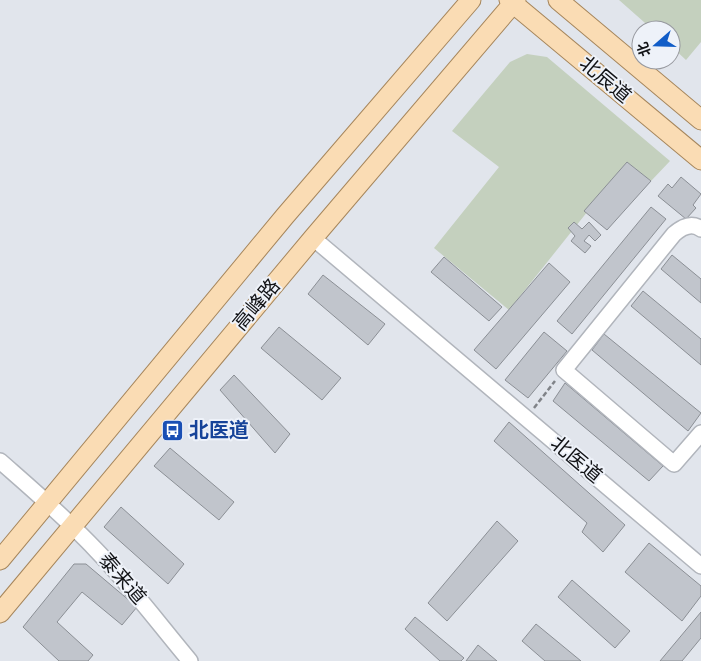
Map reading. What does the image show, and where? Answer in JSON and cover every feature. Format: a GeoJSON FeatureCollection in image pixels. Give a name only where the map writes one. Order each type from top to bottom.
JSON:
{"type":"FeatureCollection","features":[{"type":"Feature","properties":{"kind":"main road","name":"高峰路"},"geometry":{"type":"LineString","coordinates":[[0,560],[285,216],[471,0]]}},
{"type":"Feature","properties":{"kind":"main road","name":"北辰道"},"geometry":{"type":"LineString","coordinates":[[558,0],[701,120]]}},
{"type":"Feature","properties":{"kind":"main road","name":"高峰路"},"geometry":{"type":"LineString","coordinates":[[0,613],[513,1]]}},
{"type":"Feature","properties":{"kind":"main road","name":"北辰道"},"geometry":{"type":"LineString","coordinates":[[513,1],[701,160]]}},
{"type":"Feature","properties":{"kind":"street"},"geometry":{"type":"LineString","coordinates":[[701,229],[697,226],[686,226],[674,234],[564,370],[674,464],[701,433]]}},
{"type":"Feature","properties":{"kind":"street","name":"北医道"},"geometry":{"type":"LineString","coordinates":[[313,238],[701,566]]}},
{"type":"Feature","properties":{"kind":"street","name":"泰来道"},"geometry":{"type":"LineString","coordinates":[[0,461],[73,526],[124,580],[190,661]]}},
{"type":"Feature","properties":{"kind":"path"},"geometry":{"type":"LineString","coordinates":[[526,417],[564,370]]}},
{"type":"Feature","properties":{"kind":"green space"},"geometry":{"type":"Polygon","coordinates":[[[619,0],[701,0],[701,42],[686,60],[681,55],[681,20],[642,20],[619,0]]]}},
{"type":"Feature","properties":{"kind":"green space"},"geometry":{"type":"Polygon","coordinates":[[[527,54],[547,57],[670,161],[651,181],[627,162],[509,310],[434,248],[499,167],[452,131],[510,62],[527,54]]]}},
{"type":"Feature","properties":{"kind":"building"},"geometry":{"type":"Polygon","coordinates":[[[627,162],[651,181],[607,230],[584,211],[627,162]]]}},
{"type":"Feature","properties":{"kind":"building"},"geometry":{"type":"Polygon","coordinates":[[[681,177],[701,194],[693,205],[696,208],[686,219],[658,196],[668,184],[672,188],[681,177]]]}},
{"type":"Feature","properties":{"kind":"building"},"geometry":{"type":"Polygon","coordinates":[[[651,207],[666,219],[572,334],[557,321],[651,207]]]}},
{"type":"Feature","properties":{"kind":"building"},"geometry":{"type":"Polygon","coordinates":[[[574,222],[582,229],[589,222],[601,235],[595,241],[589,235],[584,241],[591,246],[585,253],[571,241],[575,236],[568,228],[574,222]]]}},
{"type":"Feature","properties":{"kind":"building"},"geometry":{"type":"Polygon","coordinates":[[[672,255],[701,279],[701,303],[661,269],[672,255]]]}},
{"type":"Feature","properties":{"kind":"building"},"geometry":{"type":"Polygon","coordinates":[[[444,257],[502,307],[489,321],[431,272],[444,257]]]}},
{"type":"Feature","properties":{"kind":"building"},"geometry":{"type":"Polygon","coordinates":[[[549,263],[570,282],[496,369],[474,350],[549,263]]]}},
{"type":"Feature","properties":{"kind":"building"},"geometry":{"type":"Polygon","coordinates":[[[323,275],[385,324],[368,345],[308,294],[323,275]]]}},
{"type":"Feature","properties":{"kind":"building"},"geometry":{"type":"Polygon","coordinates":[[[643,291],[701,339],[701,365],[631,306],[643,291]]]}},
{"type":"Feature","properties":{"kind":"building"},"geometry":{"type":"Polygon","coordinates":[[[279,327],[341,378],[322,400],[261,348],[279,327]]]}},
{"type":"Feature","properties":{"kind":"building"},"geometry":{"type":"Polygon","coordinates":[[[544,332],[567,351],[528,398],[505,380],[544,332]]]}},
{"type":"Feature","properties":{"kind":"building"},"geometry":{"type":"Polygon","coordinates":[[[604,334],[701,413],[688,431],[592,350],[604,334]]]}},
{"type":"Feature","properties":{"kind":"building"},"geometry":{"type":"Polygon","coordinates":[[[234,375],[290,434],[275,453],[220,390],[234,375]]]}},
{"type":"Feature","properties":{"kind":"building"},"geometry":{"type":"Polygon","coordinates":[[[565,383],[663,466],[649,481],[553,401],[565,383]]]}},
{"type":"Feature","properties":{"kind":"building"},"geometry":{"type":"Polygon","coordinates":[[[509,422],[625,525],[603,552],[582,532],[587,523],[494,441],[509,422]]]}},
{"type":"Feature","properties":{"kind":"building"},"geometry":{"type":"Polygon","coordinates":[[[170,448],[234,502],[219,520],[154,466],[170,448]]]}},
{"type":"Feature","properties":{"kind":"building"},"geometry":{"type":"Polygon","coordinates":[[[121,507],[184,564],[168,584],[104,527],[121,507]]]}},
{"type":"Feature","properties":{"kind":"building"},"geometry":{"type":"Polygon","coordinates":[[[497,521],[518,541],[447,621],[428,603],[497,521]]]}},
{"type":"Feature","properties":{"kind":"building"},"geometry":{"type":"Polygon","coordinates":[[[649,543],[701,586],[701,596],[682,621],[625,572],[649,543]]]}},
{"type":"Feature","properties":{"kind":"building"},"geometry":{"type":"Polygon","coordinates":[[[74,564],[86,564],[137,607],[122,625],[82,592],[57,622],[93,655],[88,661],[59,661],[23,627],[74,564]]]}},
{"type":"Feature","properties":{"kind":"building"},"geometry":{"type":"Polygon","coordinates":[[[572,580],[630,631],[615,648],[558,597],[572,580]]]}},
{"type":"Feature","properties":{"kind":"building"},"geometry":{"type":"Polygon","coordinates":[[[701,612],[701,638],[682,661],[660,661],[701,612]]]}},
{"type":"Feature","properties":{"kind":"building"},"geometry":{"type":"Polygon","coordinates":[[[415,617],[464,658],[461,661],[440,661],[405,629],[415,617]]]}},
{"type":"Feature","properties":{"kind":"building"},"geometry":{"type":"Polygon","coordinates":[[[536,624],[581,661],[545,661],[522,641],[536,624]]]}},
{"type":"Feature","properties":{"kind":"building"},"geometry":{"type":"Polygon","coordinates":[[[478,645],[497,661],[466,661],[478,645]]]}},
{"type":"Feature","properties":{"kind":"place","name":"北医道"},"geometry":{"type":"Point","coordinates":[173,431]}}]}
